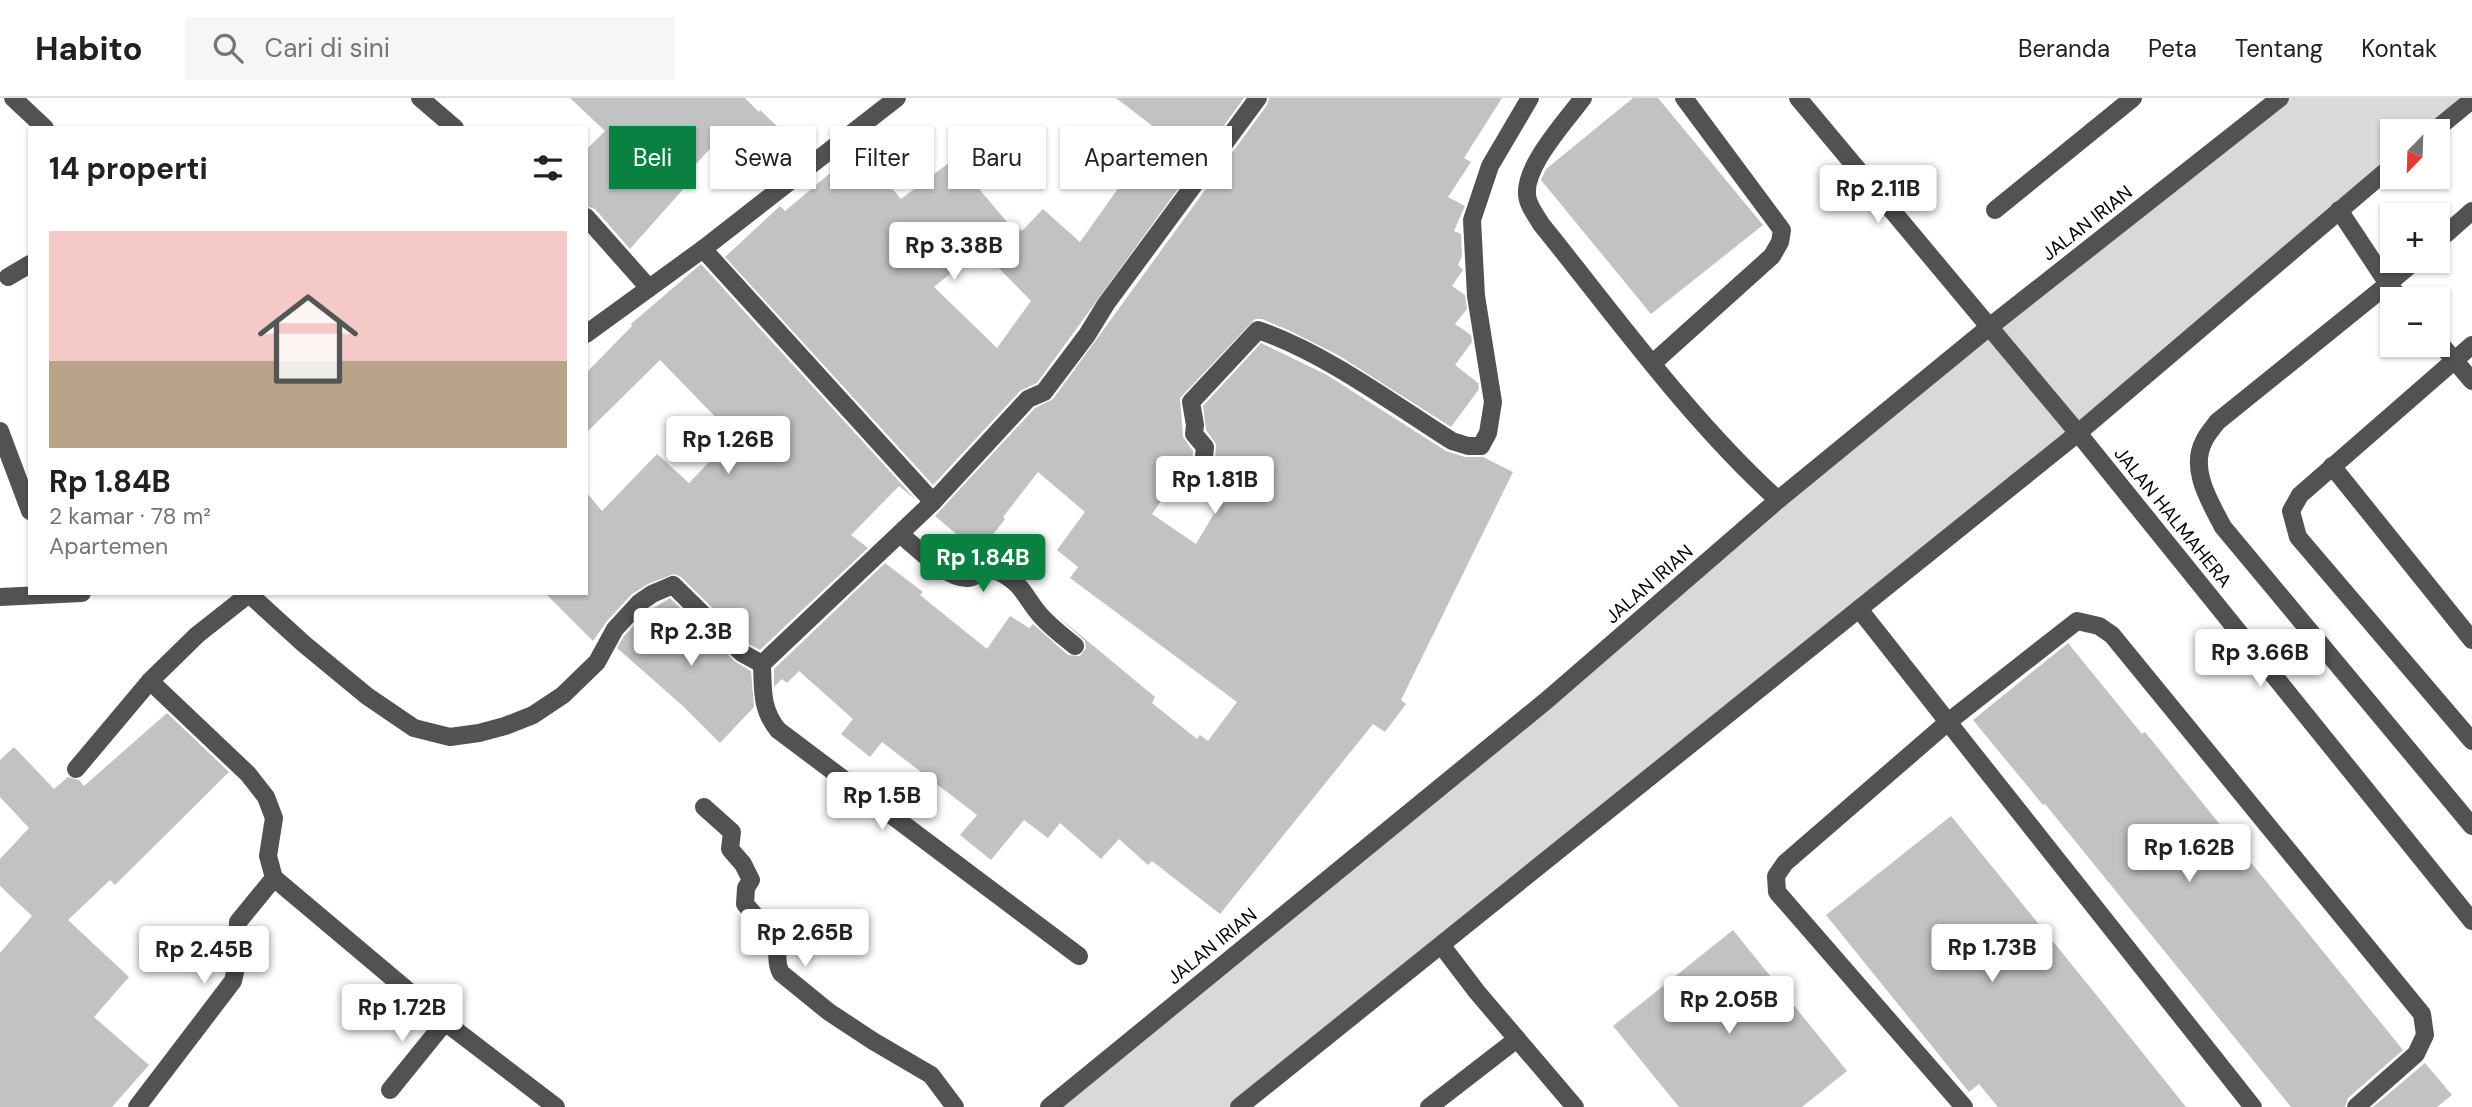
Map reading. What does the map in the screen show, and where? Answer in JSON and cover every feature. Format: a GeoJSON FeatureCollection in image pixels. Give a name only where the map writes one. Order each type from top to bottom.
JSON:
{"type":"FeatureCollection","features":[{"type":"Feature","properties":{"kind":"street"},"geometry":{"type":"LineString","coordinates":[[13,98],[43,126]]}},
{"type":"Feature","properties":{"kind":"street"},"geometry":{"type":"LineString","coordinates":[[420,98],[454,126]]}},
{"type":"Feature","properties":{"kind":"street"},"geometry":{"type":"LineString","coordinates":[[588,333],[703,249],[897,98]]}},
{"type":"Feature","properties":{"kind":"street"},"geometry":{"type":"LineString","coordinates":[[1079,956],[778,730],[768,718],[764,705],[762,664],[933,502],[1028,399],[1044,392],[1258,98]]}},
{"type":"Feature","properties":{"kind":"street"},"geometry":{"type":"LineString","coordinates":[[1209,473],[1203,467],[1205,447],[1194,434],[1191,402],[1258,330],[1286,340],[1315,356],[1452,442],[1481,446],[1488,433],[1493,402],[1476,296],[1472,220],[1490,166],[1530,98]]}},
{"type":"Feature","properties":{"kind":"street"},"geometry":{"type":"LineString","coordinates":[[1583,98],[1532,168],[1527,186],[1527,200],[1541,224],[1653,363],[1739,465],[1778,500]]}},
{"type":"Feature","properties":{"kind":"street"},"geometry":{"type":"LineString","coordinates":[[1653,363],[1772,256],[1780,242],[1782,230],[1684,98]]}},
{"type":"Feature","properties":{"kind":"street","name":"JALAN HALMAHERA"},"geometry":{"type":"LineString","coordinates":[[1798,98],[2078,433],[2472,921]]}},
{"type":"Feature","properties":{"kind":"street"},"geometry":{"type":"LineString","coordinates":[[1995,210],[2133,98]]}},
{"type":"Feature","properties":{"kind":"street","name":"JALAN IRIAN"},"geometry":{"type":"LineString","coordinates":[[1049,1107],[1547,700],[1778,500],[1988,328],[2280,98]]}},
{"type":"Feature","properties":{"kind":"street"},"geometry":{"type":"LineString","coordinates":[[2449,119],[2472,100]]}},
{"type":"Feature","properties":{"kind":"street"},"geometry":{"type":"LineString","coordinates":[[1239,1107],[2078,433],[2380,176]]}},
{"type":"Feature","properties":{"kind":"street"},"geometry":{"type":"LineString","coordinates":[[2339,210],[2391,287]]}},
{"type":"Feature","properties":{"kind":"street"},"geometry":{"type":"LineString","coordinates":[[2450,230],[2472,211]]}},
{"type":"Feature","properties":{"kind":"street"},"geometry":{"type":"LineString","coordinates":[[588,219],[649,288]]}},
{"type":"Feature","properties":{"kind":"street"},"geometry":{"type":"LineString","coordinates":[[703,249],[933,502]]}},
{"type":"Feature","properties":{"kind":"street"},"geometry":{"type":"LineString","coordinates":[[3,276],[28,265]]}},
{"type":"Feature","properties":{"kind":"street"},"geometry":{"type":"LineString","coordinates":[[2401,273],[2217,422],[2203,442],[2199,459],[2203,489],[2223,527],[2472,826]]}},
{"type":"Feature","properties":{"kind":"street"},"geometry":{"type":"LineString","coordinates":[[2472,345],[2300,495],[2291,511],[2298,537],[2472,741]]}},
{"type":"Feature","properties":{"kind":"street"},"geometry":{"type":"LineString","coordinates":[[2450,355],[2472,381]]}},
{"type":"Feature","properties":{"kind":"street"},"geometry":{"type":"LineString","coordinates":[[0,431],[28,506]]}},
{"type":"Feature","properties":{"kind":"street"},"geometry":{"type":"LineString","coordinates":[[2332,466],[2472,640]]}},
{"type":"Feature","properties":{"kind":"street"},"geometry":{"type":"LineString","coordinates":[[900,534],[958,578],[971,579],[984,570],[1000,572],[1025,590],[1041,616],[1075,646]]}},
{"type":"Feature","properties":{"kind":"street"},"geometry":{"type":"LineString","coordinates":[[250,595],[304,644],[368,696],[414,728],[450,737],[505,726],[563,695],[597,662],[615,629],[639,603],[673,584],[742,653],[762,664]]}},
{"type":"Feature","properties":{"kind":"street"},"geometry":{"type":"LineString","coordinates":[[0,597],[41,595]]}},
{"type":"Feature","properties":{"kind":"street"},"geometry":{"type":"LineString","coordinates":[[76,769],[150,681],[197,635],[248,595]]}},
{"type":"Feature","properties":{"kind":"street"},"geometry":{"type":"LineString","coordinates":[[1859,609],[2253,1107]]}},
{"type":"Feature","properties":{"kind":"street"},"geometry":{"type":"LineString","coordinates":[[1964,1107],[1777,892],[1776,876],[1785,863],[1948,722],[2077,621],[2099,626],[2112,635],[2422,1014],[2425,1035],[2416,1054],[2356,1107]]}},
{"type":"Feature","properties":{"kind":"street"},"geometry":{"type":"LineString","coordinates":[[150,681],[248,774],[266,797],[274,818],[268,856],[274,878],[445,1022],[556,1107]]}},
{"type":"Feature","properties":{"kind":"street"},"geometry":{"type":"LineString","coordinates":[[704,807],[732,832],[730,849],[743,864],[751,880],[746,888],[745,904],[759,920],[777,950],[776,964],[781,973],[829,1012],[931,1075],[955,1107]]}},
{"type":"Feature","properties":{"kind":"street"},"geometry":{"type":"LineString","coordinates":[[137,1107],[233,981],[238,922],[274,878]]}},
{"type":"Feature","properties":{"kind":"street"},"geometry":{"type":"LineString","coordinates":[[1442,946],[1477,992],[1575,1107]]}},
{"type":"Feature","properties":{"kind":"street"},"geometry":{"type":"LineString","coordinates":[[390,1090],[445,1022]]}},
{"type":"Feature","properties":{"kind":"street"},"geometry":{"type":"LineString","coordinates":[[1429,1107],[1517,1039]]}},
{"type":"Feature","properties":{"kind":"shaded area"},"geometry":{"type":"Polygon","coordinates":[[[2280,98],[2472,98],[2450,119],[2380,119],[2380,180],[1239,1107],[1049,1107],[2280,98]]]}},
{"type":"Feature","properties":{"kind":"building"},"geometry":{"type":"Polygon","coordinates":[[[570,98],[745,98],[777,126],[710,126],[710,149],[696,164],[696,126],[609,126],[609,189],[683,189],[630,249],[595,209],[588,207],[588,148],[605,131],[570,98]]]}},
{"type":"Feature","properties":{"kind":"building"},"geometry":{"type":"Polygon","coordinates":[[[1116,98],[1244,98],[1224,126],[1152,126],[1116,98]]]}},
{"type":"Feature","properties":{"kind":"building"},"geometry":{"type":"Polygon","coordinates":[[[1269,98],[1502,98],[1464,158],[1471,162],[1448,197],[1465,206],[1454,231],[1461,234],[1462,256],[1458,265],[1463,270],[1452,286],[1465,295],[1467,309],[1455,324],[1471,335],[1472,342],[1455,365],[1478,383],[1479,389],[1451,427],[1338,355],[1288,330],[1262,319],[1255,319],[1180,398],[1183,437],[1193,451],[1192,466],[1195,475],[1207,484],[1216,481],[1220,475],[1220,469],[1215,463],[1216,444],[1206,430],[1203,406],[1261,343],[1327,375],[1446,451],[1465,457],[1483,457],[1513,472],[1401,700],[1406,704],[1385,732],[1373,724],[1220,914],[1152,861],[1148,865],[1119,839],[1101,859],[1060,823],[1048,838],[1024,820],[991,860],[960,835],[977,815],[882,742],[870,757],[841,734],[853,719],[799,671],[787,683],[782,679],[774,687],[774,669],[885,563],[923,592],[920,595],[987,649],[1010,616],[1029,628],[1033,624],[1068,655],[1080,656],[1086,648],[1085,641],[1055,614],[1155,697],[1152,703],[1197,739],[1200,735],[1208,741],[1237,702],[1070,578],[1078,567],[1057,550],[1085,512],[1038,472],[979,553],[935,516],[1035,408],[1053,399],[1206,189],[1232,189],[1232,153],[1267,105],[1269,98]],[[1181,473],[1152,514],[1196,544],[1225,495],[1181,473]]]}},
{"type":"Feature","properties":{"kind":"building"},"geometry":{"type":"Polygon","coordinates":[[[1633,98],[1658,98],[1763,225],[1651,314],[1541,180],[1546,169],[1633,98]]]}},
{"type":"Feature","properties":{"kind":"building"},"geometry":{"type":"Polygon","coordinates":[[[948,164],[948,189],[979,189],[1017,234],[1043,209],[1080,242],[1118,189],[1178,189],[1037,383],[1020,391],[933,485],[725,257],[780,206],[785,211],[811,189],[816,189],[816,185],[830,173],[830,189],[893,189],[901,199],[914,189],[934,189],[934,174],[948,164]],[[980,249],[934,287],[997,348],[1031,301],[980,249]]]}},
{"type":"Feature","properties":{"kind":"building"},"geometry":{"type":"Polygon","coordinates":[[[701,264],[916,500],[899,486],[851,535],[868,548],[760,650],[749,644],[681,577],[674,574],[648,584],[632,594],[593,641],[547,595],[588,595],[588,494],[602,511],[657,454],[689,483],[734,436],[660,360],[588,431],[588,371],[631,324],[701,264]]]}},
{"type":"Feature","properties":{"kind":"building"},"geometry":{"type":"Polygon","coordinates":[[[670,598],[734,661],[751,671],[754,707],[720,743],[617,648],[624,636],[647,612],[670,598]]]}},
{"type":"Feature","properties":{"kind":"building"},"geometry":{"type":"Polygon","coordinates":[[[2068,643],[2142,734],[2145,732],[2403,1050],[2348,1098],[2345,1107],[2291,1107],[2045,804],[2043,805],[1973,720],[2068,643]]]}},
{"type":"Feature","properties":{"kind":"building"},"geometry":{"type":"Polygon","coordinates":[[[167,713],[229,772],[115,885],[110,880],[68,920],[129,977],[94,1017],[149,1065],[112,1107],[0,1107],[0,953],[32,916],[0,886],[0,859],[29,828],[0,797],[0,760],[14,747],[54,789],[68,777],[79,780],[84,786],[167,713]]]}},
{"type":"Feature","properties":{"kind":"building"},"geometry":{"type":"Polygon","coordinates":[[[1951,816],[2186,1107],[1998,1107],[1979,1084],[1969,1092],[1826,915],[1951,816]]]}},
{"type":"Feature","properties":{"kind":"building"},"geometry":{"type":"Polygon","coordinates":[[[1733,930],[1847,1071],[1802,1107],[1679,1107],[1613,1026],[1733,930]]]}},
{"type":"Feature","properties":{"kind":"building"},"geometry":{"type":"Polygon","coordinates":[[[2425,1063],[2452,1095],[2437,1107],[2373,1107],[2425,1063]]]}}]}
